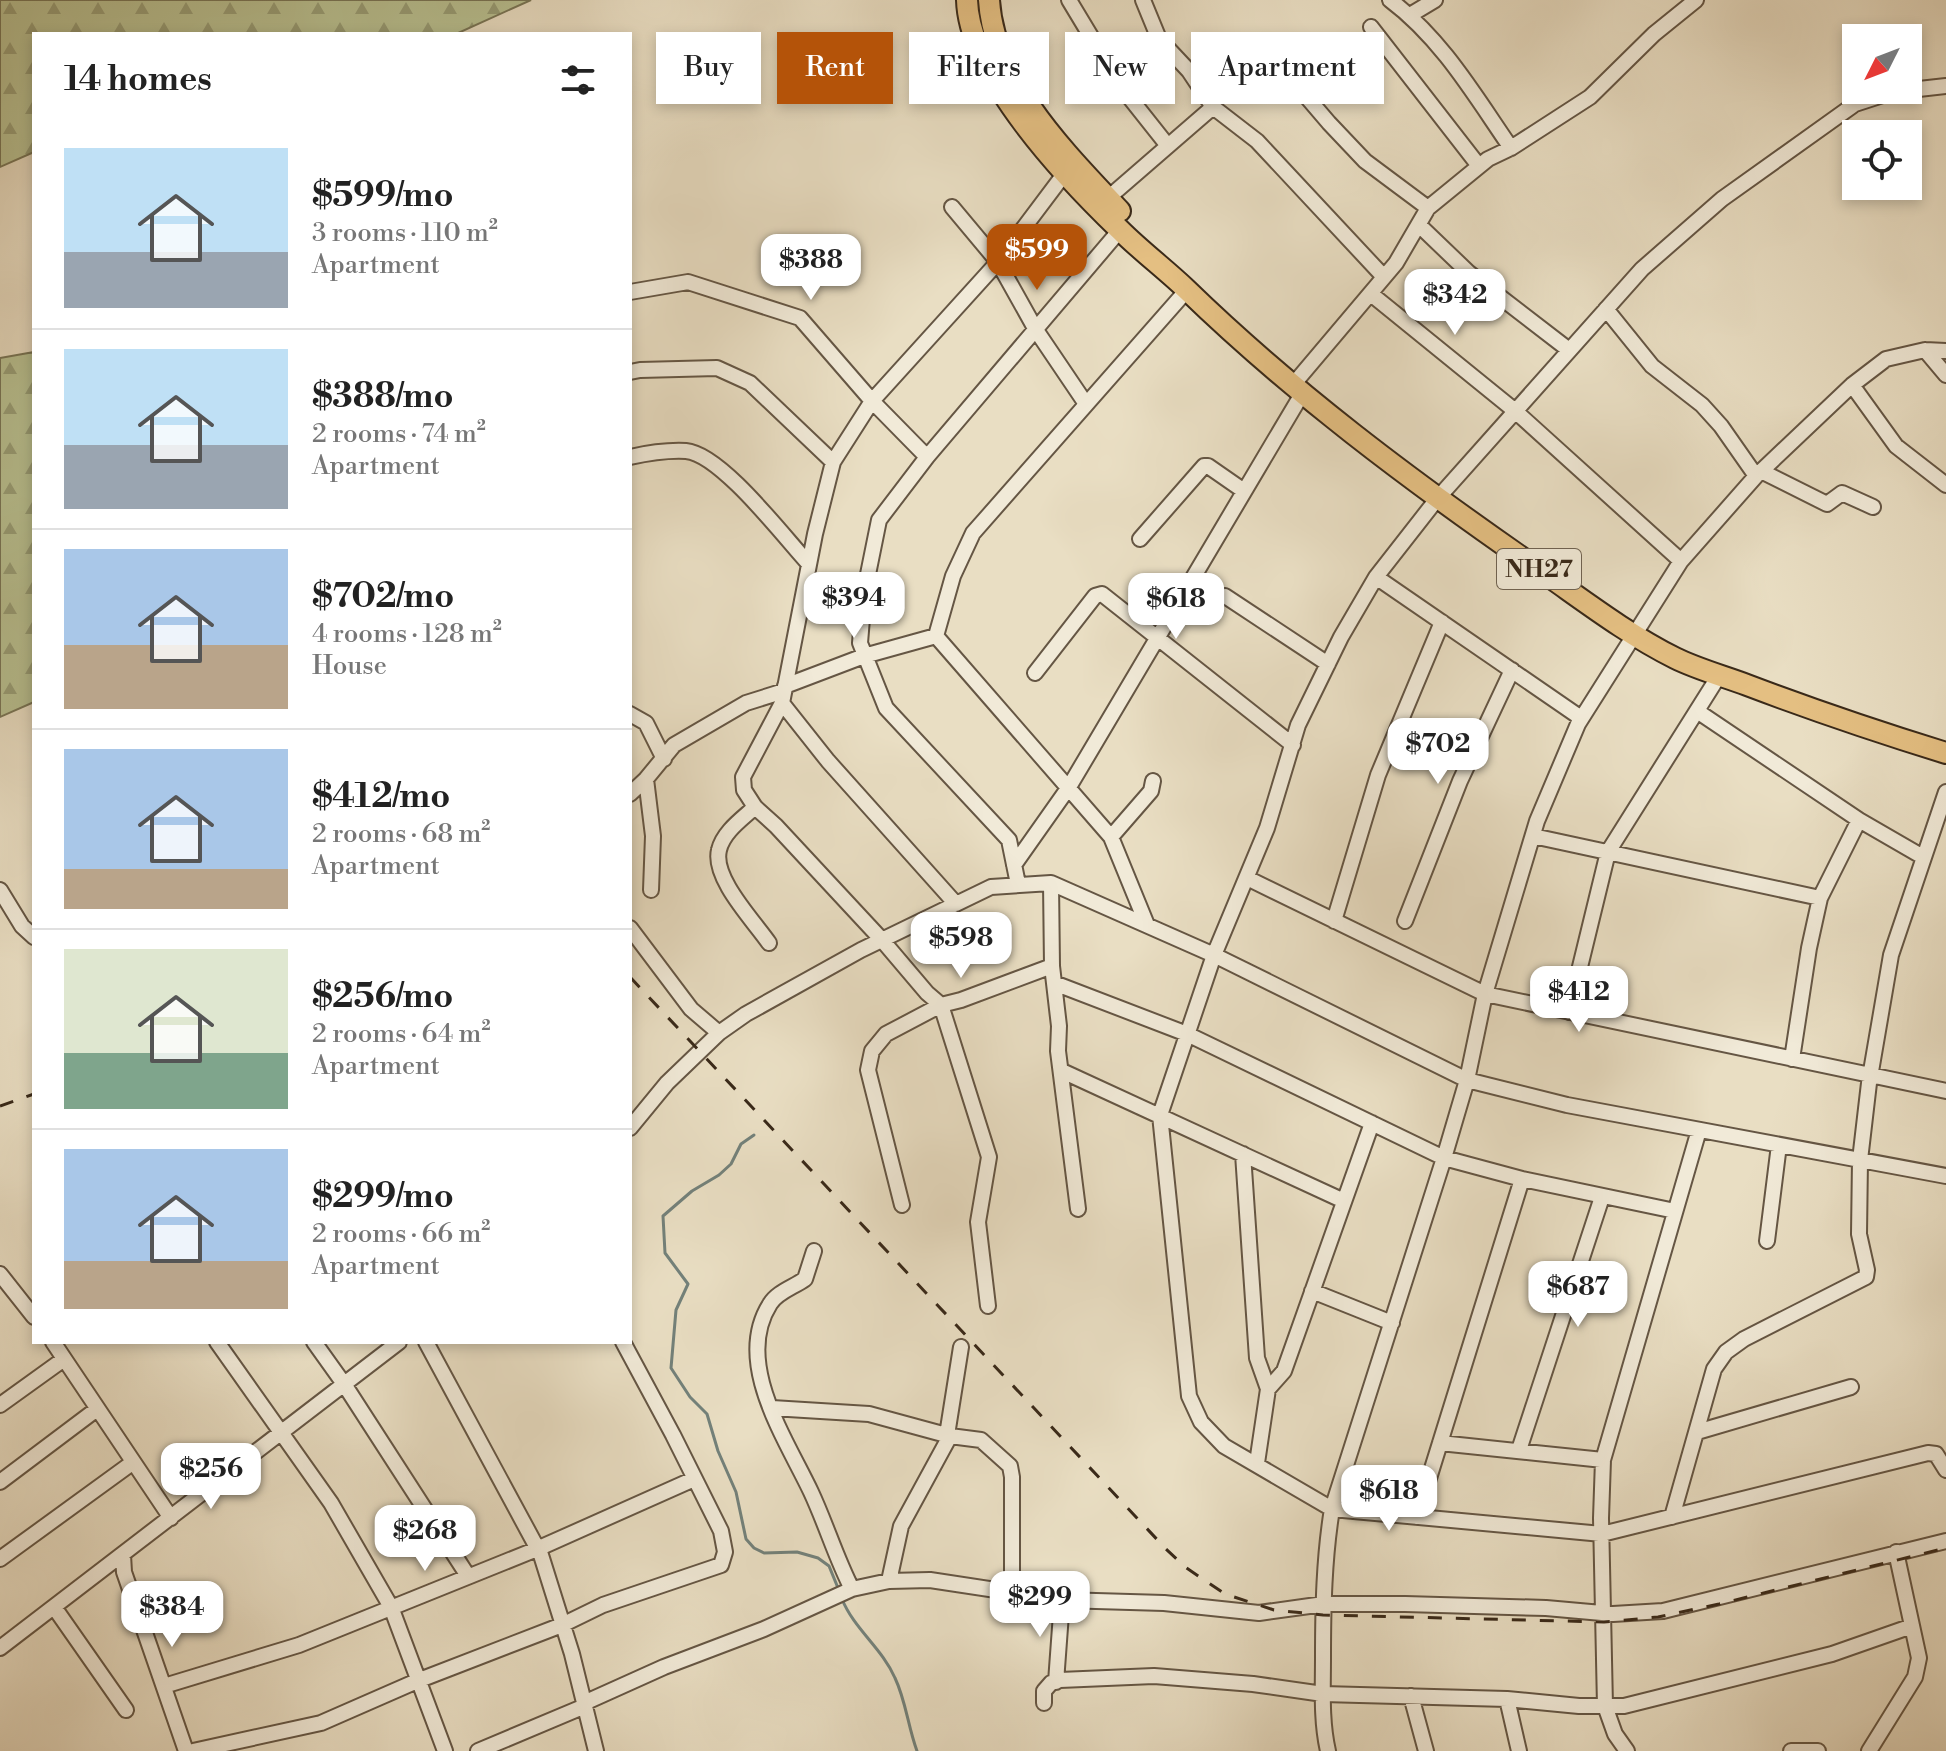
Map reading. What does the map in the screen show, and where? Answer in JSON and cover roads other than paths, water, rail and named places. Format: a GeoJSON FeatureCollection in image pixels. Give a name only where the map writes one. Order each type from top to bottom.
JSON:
{"type":"FeatureCollection","features":[{"type":"Feature","properties":{"kind":"highway","name":"NH27"},"geometry":{"type":"LineString","coordinates":[[967,0],[977,46],[999,85],[1031,133],[1065,173],[1120,230],[1297,390],[1437,499],[1634,636],[1678,659],[1845,722],[1946,753]]}},
{"type":"Feature","properties":{"kind":"highway","name":"NH27"},"geometry":{"type":"LineString","coordinates":[[989,0],[990,17],[1000,53],[1031,108],[1168,263],[1187,290]]}},
{"type":"Feature","properties":{"kind":"street"},"geometry":{"type":"LineString","coordinates":[[1069,0],[1122,88],[1168,146]]}},
{"type":"Feature","properties":{"kind":"street"},"geometry":{"type":"LineString","coordinates":[[1143,0],[1159,39],[1189,71],[1213,107],[1257,141],[1384,277]]}},
{"type":"Feature","properties":{"kind":"street"},"geometry":{"type":"LineString","coordinates":[[1390,0],[1410,15],[1454,64],[1511,148]]}},
{"type":"Feature","properties":{"kind":"street"},"geometry":{"type":"LineString","coordinates":[[1410,15],[1435,0]]}},
{"type":"Feature","properties":{"kind":"street"},"geometry":{"type":"LineString","coordinates":[[1014,865],[1069,787],[1244,491],[1297,390],[1384,277],[1428,208],[1479,166],[1590,97],[1654,34],[1696,0]]}},
{"type":"Feature","properties":{"kind":"street"},"geometry":{"type":"LineString","coordinates":[[1371,27],[1479,166]]}},
{"type":"Feature","properties":{"kind":"street"},"geometry":{"type":"LineString","coordinates":[[1946,86],[1892,92],[1855,104],[1722,199],[1642,269],[1437,499],[1376,577],[1298,725],[1267,828],[1214,955],[1160,1115],[1189,1396],[1201,1422],[1224,1446],[1332,1509],[1602,1534],[1928,1453],[1936,1454],[1946,1470]]}},
{"type":"Feature","properties":{"kind":"street"},"geometry":{"type":"LineString","coordinates":[[1314,104],[1357,152],[1428,208]]}},
{"type":"Feature","properties":{"kind":"street"},"geometry":{"type":"LineString","coordinates":[[1108,198],[1213,107]]}},
{"type":"Feature","properties":{"kind":"street"},"geometry":{"type":"LineString","coordinates":[[988,1306],[978,1222],[989,1157],[941,1005],[755,807],[744,790],[743,777],[784,693],[833,462],[872,401],[998,262],[1065,173]]}},
{"type":"Feature","properties":{"kind":"street"},"geometry":{"type":"LineString","coordinates":[[952,207],[998,262],[1036,330],[1086,404]]}},
{"type":"Feature","properties":{"kind":"street"},"geometry":{"type":"LineString","coordinates":[[1419,225],[1469,273],[1569,350]]}},
{"type":"Feature","properties":{"kind":"street"},"geometry":{"type":"LineString","coordinates":[[1018,884],[1009,840],[886,708],[860,643],[864,594],[879,520],[927,457],[1120,230]]}},
{"type":"Feature","properties":{"kind":"street"},"geometry":{"type":"LineString","coordinates":[[632,292],[688,282],[800,318],[872,401],[927,457]]}},
{"type":"Feature","properties":{"kind":"street"},"geometry":{"type":"LineString","coordinates":[[936,636],[953,576],[973,533],[1187,290]]}},
{"type":"Feature","properties":{"kind":"street"},"geometry":{"type":"LineString","coordinates":[[1371,294],[1514,410],[1681,561]]}},
{"type":"Feature","properties":{"kind":"street"},"geometry":{"type":"LineString","coordinates":[[1606,309],[1652,366],[1702,405],[1758,474],[1827,504],[1842,493],[1873,507]]}},
{"type":"Feature","properties":{"kind":"street"},"geometry":{"type":"LineString","coordinates":[[1925,350],[1946,375]]}},
{"type":"Feature","properties":{"kind":"street"},"geometry":{"type":"LineString","coordinates":[[1328,1751],[1323,1694],[1324,1604],[1332,1509],[1444,1158],[1467,1080],[1485,994],[1533,836],[1581,718],[1681,561],[1758,474],[1852,385],[1886,359],[1925,350],[1946,351]]}},
{"type":"Feature","properties":{"kind":"street"},"geometry":{"type":"LineString","coordinates":[[632,372],[717,368],[750,383],[833,462]]}},
{"type":"Feature","properties":{"kind":"street"},"geometry":{"type":"LineString","coordinates":[[1852,385],[1896,446],[1946,485]]}},
{"type":"Feature","properties":{"kind":"street"},"geometry":{"type":"LineString","coordinates":[[632,457],[689,451],[709,461],[728,474],[809,564]]}},
{"type":"Feature","properties":{"kind":"street"},"geometry":{"type":"LineString","coordinates":[[1140,539],[1204,466],[1244,491]]}},
{"type":"Feature","properties":{"kind":"street"},"geometry":{"type":"LineString","coordinates":[[1376,577],[1581,718]]}},
{"type":"Feature","properties":{"kind":"street"},"geometry":{"type":"LineString","coordinates":[[1035,673],[1095,596],[1102,594],[1293,745]]}},
{"type":"Feature","properties":{"kind":"street"},"geometry":{"type":"LineString","coordinates":[[1225,596],[1328,664]]}},
{"type":"Feature","properties":{"kind":"street"},"geometry":{"type":"LineString","coordinates":[[1334,921],[1378,775],[1442,622]]}},
{"type":"Feature","properties":{"kind":"street"},"geometry":{"type":"LineString","coordinates":[[632,792],[674,745],[746,703],[784,693],[864,656],[936,636]]}},
{"type":"Feature","properties":{"kind":"street"},"geometry":{"type":"LineString","coordinates":[[936,636],[1111,837],[1147,925]]}},
{"type":"Feature","properties":{"kind":"street"},"geometry":{"type":"LineString","coordinates":[[1405,921],[1460,781],[1512,670]]}},
{"type":"Feature","properties":{"kind":"street"},"geometry":{"type":"LineString","coordinates":[[1569,1012],[1608,852],[1720,674]]}},
{"type":"Feature","properties":{"kind":"street"},"geometry":{"type":"LineString","coordinates":[[784,693],[828,761],[956,904]]}},
{"type":"Feature","properties":{"kind":"street"},"geometry":{"type":"LineString","coordinates":[[1697,711],[1859,820],[1923,857]]}},
{"type":"Feature","properties":{"kind":"street"},"geometry":{"type":"LineString","coordinates":[[632,715],[646,723],[664,759]]}},
{"type":"Feature","properties":{"kind":"street"},"geometry":{"type":"LineString","coordinates":[[646,779],[653,836],[651,890]]}},
{"type":"Feature","properties":{"kind":"street"},"geometry":{"type":"LineString","coordinates":[[1111,837],[1151,791],[1153,781]]}},
{"type":"Feature","properties":{"kind":"street"},"geometry":{"type":"LineString","coordinates":[[1672,1517],[1714,1369],[1726,1352],[1744,1339],[1866,1277],[1859,1234],[1860,1160],[1871,1075],[1891,955],[1946,792]]}},
{"type":"Feature","properties":{"kind":"street"},"geometry":{"type":"LineString","coordinates":[[755,807],[729,831],[719,849],[718,864],[724,880],[769,943]]}},
{"type":"Feature","properties":{"kind":"street"},"geometry":{"type":"LineString","coordinates":[[1792,1059],[1820,898],[1859,820]]}},
{"type":"Feature","properties":{"kind":"street"},"geometry":{"type":"LineString","coordinates":[[1533,836],[1820,898]]}},
{"type":"Feature","properties":{"kind":"street"},"geometry":{"type":"LineString","coordinates":[[1929,839],[1946,845]]}},
{"type":"Feature","properties":{"kind":"street"},"geometry":{"type":"LineString","coordinates":[[1247,878],[1485,994],[1946,1091]]}},
{"type":"Feature","properties":{"kind":"street"},"geometry":{"type":"LineString","coordinates":[[1051,883],[1052,966],[1078,1209]]}},
{"type":"Feature","properties":{"kind":"street"},"geometry":{"type":"LineString","coordinates":[[632,1126],[667,1083],[719,1033],[746,1014],[882,940],[991,887],[1051,883],[1214,955],[1467,1080],[1567,1105],[1946,1176]]}},
{"type":"Feature","properties":{"kind":"street"},"geometry":{"type":"LineString","coordinates":[[0,890],[22,926],[32,935]]}},
{"type":"Feature","properties":{"kind":"street"},"geometry":{"type":"LineString","coordinates":[[632,931],[691,1009],[719,1033]]}},
{"type":"Feature","properties":{"kind":"street"},"geometry":{"type":"LineString","coordinates":[[902,1205],[868,1070],[872,1051],[886,1034],[941,1005],[1052,966]]}},
{"type":"Feature","properties":{"kind":"street"},"geometry":{"type":"LineString","coordinates":[[1054,983],[1187,1034],[1444,1158],[1522,1179],[1675,1211]]}},
{"type":"Feature","properties":{"kind":"street"},"geometry":{"type":"LineString","coordinates":[[1062,1071],[1344,1201]]}},
{"type":"Feature","properties":{"kind":"street"},"geometry":{"type":"LineString","coordinates":[[1268,1389],[1284,1371],[1372,1123]]}},
{"type":"Feature","properties":{"kind":"street"},"geometry":{"type":"LineString","coordinates":[[1627,1751],[1615,1734],[1605,1706],[1603,1460],[1699,1130]]}},
{"type":"Feature","properties":{"kind":"street"},"geometry":{"type":"LineString","coordinates":[[1767,1241],[1779,1145]]}},
{"type":"Feature","properties":{"kind":"street"},"geometry":{"type":"LineString","coordinates":[[1243,1154],[1257,1358],[1268,1389],[1257,1463]]}},
{"type":"Feature","properties":{"kind":"street"},"geometry":{"type":"LineString","coordinates":[[1417,1517],[1522,1179]]}},
{"type":"Feature","properties":{"kind":"street"},"geometry":{"type":"LineString","coordinates":[[1519,1450],[1602,1197]]}},
{"type":"Feature","properties":{"kind":"street"},"geometry":{"type":"LineString","coordinates":[[814,1251],[805,1279],[777,1295],[770,1303],[760,1330],[757,1360],[761,1387],[815,1500],[844,1593]]}},
{"type":"Feature","properties":{"kind":"street"},"geometry":{"type":"LineString","coordinates":[[0,1274],[32,1314]]}},
{"type":"Feature","properties":{"kind":"street"},"geometry":{"type":"LineString","coordinates":[[1312,1291],[1392,1323]]}},
{"type":"Feature","properties":{"kind":"street"},"geometry":{"type":"LineString","coordinates":[[54,1344],[171,1518]]}},
{"type":"Feature","properties":{"kind":"street"},"geometry":{"type":"LineString","coordinates":[[218,1344],[331,1503],[391,1607],[445,1751]]}},
{"type":"Feature","properties":{"kind":"street"},"geometry":{"type":"LineString","coordinates":[[315,1344],[468,1576]]}},
{"type":"Feature","properties":{"kind":"street"},"geometry":{"type":"LineString","coordinates":[[0,1648],[396,1344]]}},
{"type":"Feature","properties":{"kind":"street"},"geometry":{"type":"LineString","coordinates":[[427,1344],[537,1549],[562,1625],[596,1751]]}},
{"type":"Feature","properties":{"kind":"street"},"geometry":{"type":"LineString","coordinates":[[193,1751],[321,1723],[417,1681],[562,1625],[603,1605],[721,1565],[725,1552],[721,1531],[624,1344]]}},
{"type":"Feature","properties":{"kind":"street"},"geometry":{"type":"LineString","coordinates":[[889,1581],[901,1526],[949,1436],[961,1347]]}},
{"type":"Feature","properties":{"kind":"street"},"geometry":{"type":"LineString","coordinates":[[0,1405],[64,1359]]}},
{"type":"Feature","properties":{"kind":"street"},"geometry":{"type":"LineString","coordinates":[[1697,1432],[1851,1387]]}},
{"type":"Feature","properties":{"kind":"street"},"geometry":{"type":"LineString","coordinates":[[772,1408],[869,1414],[949,1436],[981,1440],[1010,1466],[1012,1592]]}},
{"type":"Feature","properties":{"kind":"street"},"geometry":{"type":"LineString","coordinates":[[0,1482],[97,1409]]}},
{"type":"Feature","properties":{"kind":"street"},"geometry":{"type":"LineString","coordinates":[[1440,1443],[1603,1460]]}},
{"type":"Feature","properties":{"kind":"street"},"geometry":{"type":"LineString","coordinates":[[0,1559],[132,1463]]}},
{"type":"Feature","properties":{"kind":"street"},"geometry":{"type":"LineString","coordinates":[[164,1686],[299,1645],[537,1549],[694,1479]]}},
{"type":"Feature","properties":{"kind":"street"},"geometry":{"type":"LineString","coordinates":[[478,1751],[510,1745],[585,1704],[664,1667],[764,1629],[844,1593],[889,1581],[930,1580],[1062,1600],[1177,1604],[1259,1613],[1324,1604],[1530,1607],[1604,1613],[1663,1611],[1946,1541]]}},
{"type":"Feature","properties":{"kind":"street"},"geometry":{"type":"LineString","coordinates":[[1869,1751],[1915,1677],[1919,1658],[1896,1552]]}},
{"type":"Feature","properties":{"kind":"street"},"geometry":{"type":"LineString","coordinates":[[123,1555],[124,1572],[186,1751]]}},
{"type":"Feature","properties":{"kind":"street"},"geometry":{"type":"LineString","coordinates":[[1056,1682],[1062,1600]]}},
{"type":"Feature","properties":{"kind":"street"},"geometry":{"type":"LineString","coordinates":[[54,1607],[126,1710]]}},
{"type":"Feature","properties":{"kind":"street"},"geometry":{"type":"LineString","coordinates":[[1044,1703],[1044,1691],[1056,1682],[1154,1676],[1253,1684],[1323,1694],[1624,1706],[1832,1654],[1912,1626]]}},
{"type":"Feature","properties":{"kind":"street"},"geometry":{"type":"LineString","coordinates":[[1411,1696],[1426,1751]]}},
{"type":"Feature","properties":{"kind":"street"},"geometry":{"type":"LineString","coordinates":[[1507,1699],[1519,1751]]}},
{"type":"Feature","properties":{"kind":"street"},"geometry":{"type":"LineString","coordinates":[[1791,1751],[1818,1751]]}},
{"type":"Feature","properties":{"kind":"waterway"},"geometry":{"type":"LineString","coordinates":[[754,1135],[741,1144],[731,1164],[719,1175],[692,1191],[663,1216],[665,1253],[688,1284],[676,1310],[671,1368],[690,1397],[707,1414],[718,1451],[736,1492],[746,1539],[764,1553],[797,1552],[818,1558],[829,1566],[838,1588]]}},
{"type":"Feature","properties":{"kind":"waterway"},"geometry":{"type":"LineString","coordinates":[[842,1599],[895,1678],[917,1751]]}},
{"type":"Feature","properties":{"kind":"railway"},"geometry":{"type":"LineString","coordinates":[[632,979],[1166,1549],[1185,1567],[1225,1594],[1274,1610],[1323,1615],[1604,1622],[1658,1617],[1719,1604],[1946,1548]]}},
{"type":"Feature","properties":{"kind":"railway"},"geometry":{"type":"LineString","coordinates":[[0,1106],[32,1095]]}}]}
